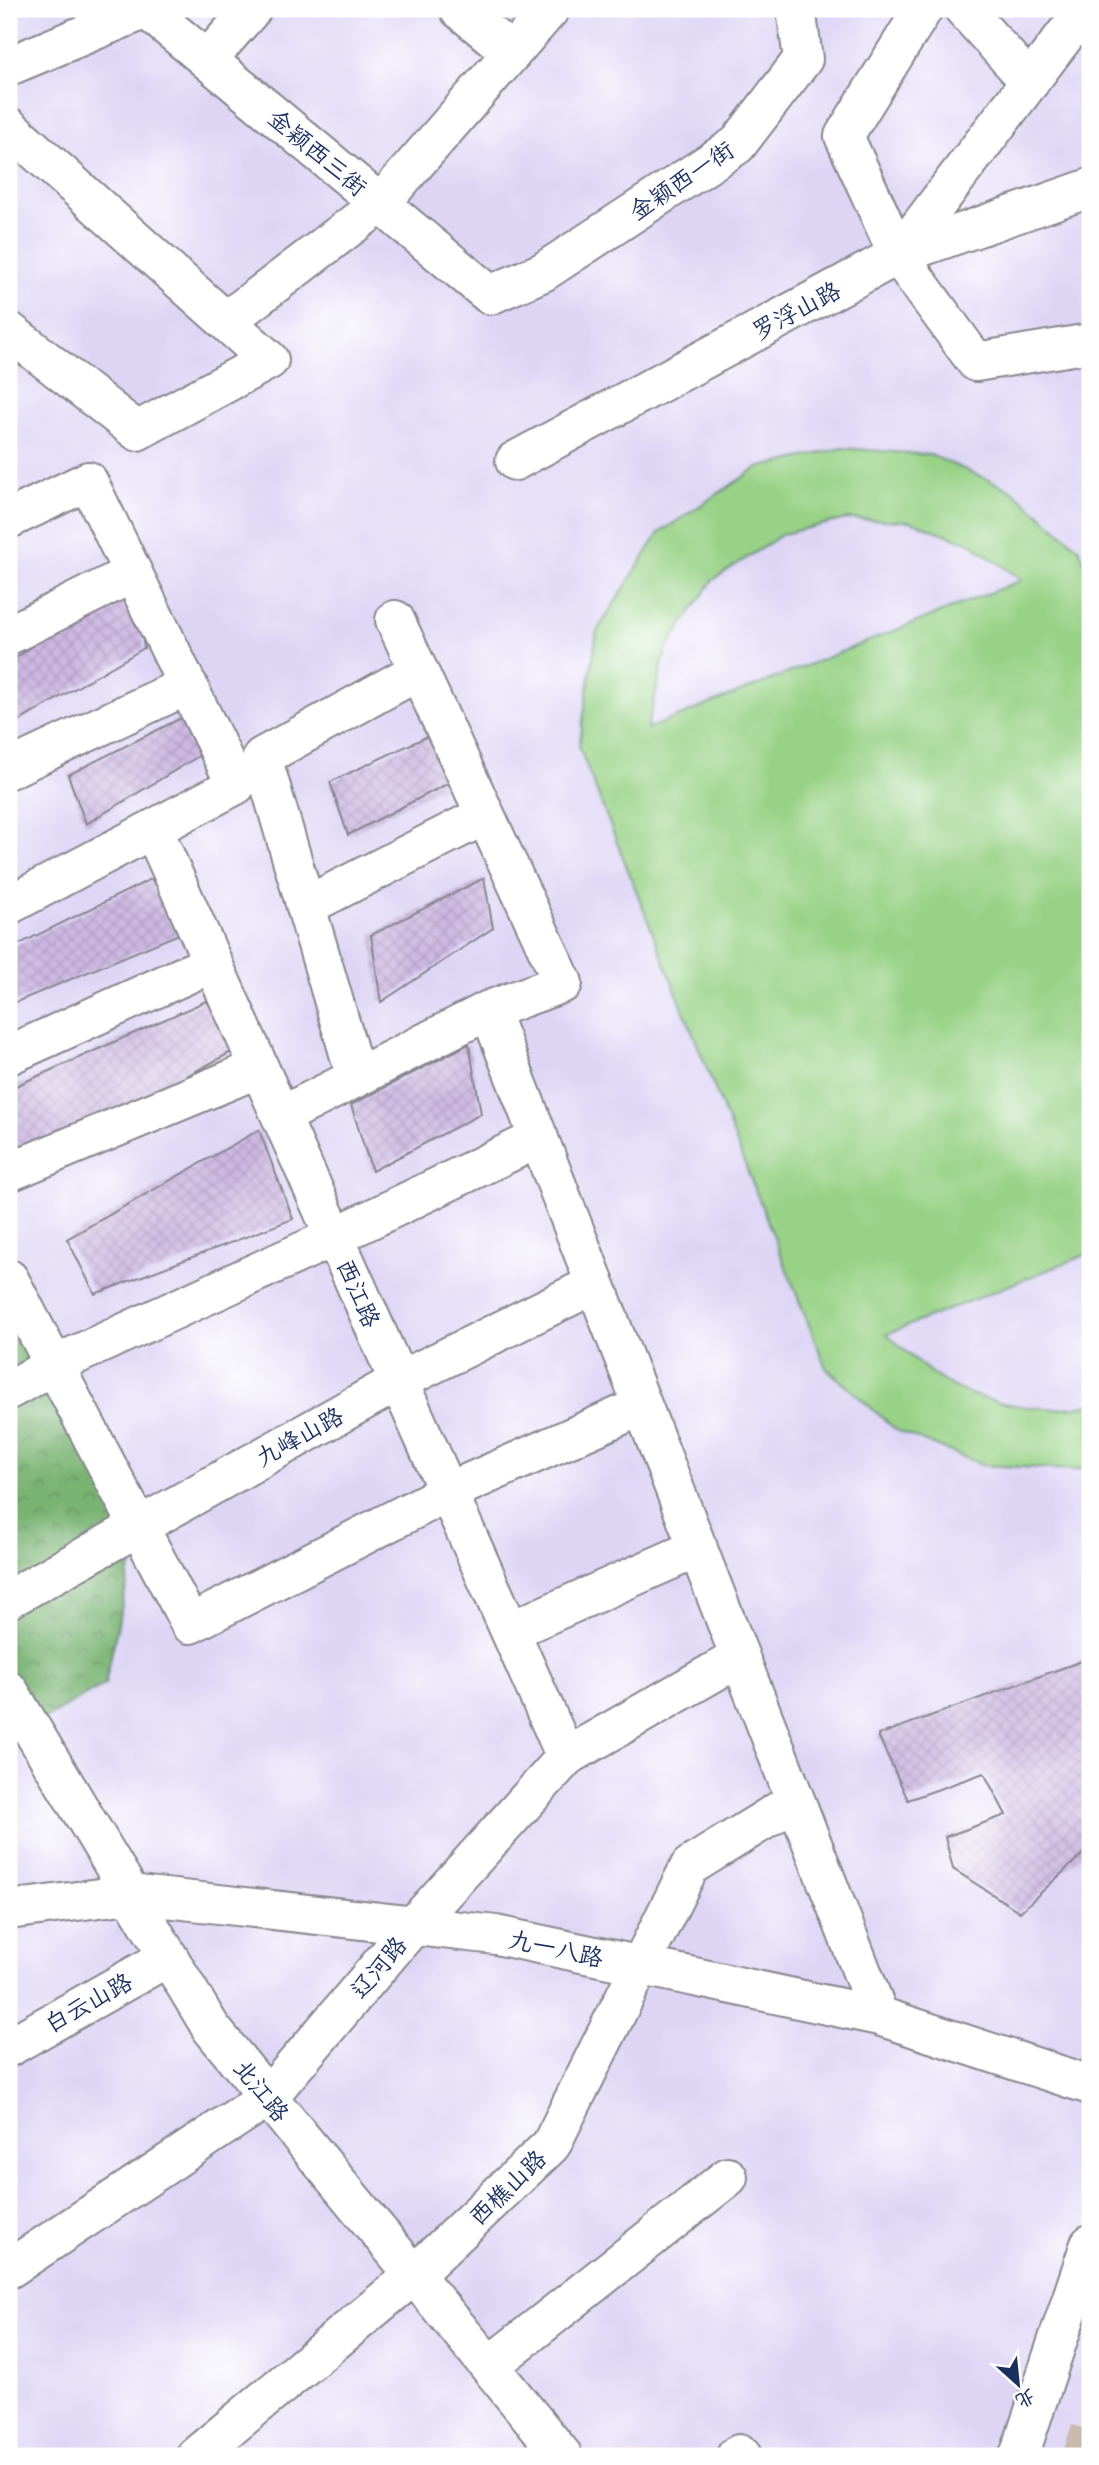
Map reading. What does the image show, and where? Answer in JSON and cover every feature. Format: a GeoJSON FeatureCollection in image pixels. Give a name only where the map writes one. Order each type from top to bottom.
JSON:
{"type":"FeatureCollection","features":[{"type":"Feature","properties":{"kind":"street"},"geometry":{"type":"LineString","coordinates":[[9,66],[146,9]]}},
{"type":"Feature","properties":{"kind":"street","name":"金颖西三街"},"geometry":{"type":"LineString","coordinates":[[146,9],[490,295]]}},
{"type":"Feature","properties":{"kind":"street"},"geometry":{"type":"LineString","coordinates":[[207,60],[252,9]]}},
{"type":"Feature","properties":{"kind":"street"},"geometry":{"type":"LineString","coordinates":[[459,9],[512,52]]}},
{"type":"Feature","properties":{"kind":"street"},"geometry":{"type":"LineString","coordinates":[[226,321],[380,204],[550,9]]}},
{"type":"Feature","properties":{"kind":"street","name":"金颖西一街"},"geometry":{"type":"LineString","coordinates":[[490,295],[543,272],[737,145],[803,59],[796,9]]}},
{"type":"Feature","properties":{"kind":"street"},"geometry":{"type":"LineString","coordinates":[[923,9],[844,136],[898,255],[976,362],[1090,343]]}},
{"type":"Feature","properties":{"kind":"street"},"geometry":{"type":"LineString","coordinates":[[964,9],[1030,82]]}},
{"type":"Feature","properties":{"kind":"street"},"geometry":{"type":"LineString","coordinates":[[898,255],[1085,9]]}},
{"type":"Feature","properties":{"kind":"street"},"geometry":{"type":"LineString","coordinates":[[9,127],[269,360],[138,431],[9,331]]}},
{"type":"Feature","properties":{"kind":"street","name":"罗浮山路"},"geometry":{"type":"LineString","coordinates":[[514,461],[898,255],[1090,188]]}},
{"type":"Feature","properties":{"kind":"street"},"geometry":{"type":"LineString","coordinates":[[9,519],[89,481],[236,785],[10,902]]}},
{"type":"Feature","properties":{"kind":"street"},"geometry":{"type":"LineString","coordinates":[[9,635],[133,573]]}},
{"type":"Feature","properties":{"kind":"street"},"geometry":{"type":"LineString","coordinates":[[281,1116],[489,1010],[563,983],[395,621]]}},
{"type":"Feature","properties":{"kind":"street"},"geometry":{"type":"LineString","coordinates":[[356,1077],[262,757],[418,671]]}},
{"type":"Feature","properties":{"kind":"street"},"geometry":{"type":"LineString","coordinates":[[9,769],[188,685]]}},
{"type":"Feature","properties":{"kind":"street"},"geometry":{"type":"LineString","coordinates":[[306,906],[485,815]]}},
{"type":"Feature","properties":{"kind":"street","name":"西江路"},"geometry":{"type":"LineString","coordinates":[[153,829],[566,1757]]}},
{"type":"Feature","properties":{"kind":"street"},"geometry":{"type":"LineString","coordinates":[[9,1055],[212,963]]}},
{"type":"Feature","properties":{"kind":"street"},"geometry":{"type":"LineString","coordinates":[[489,1010],[879,2017]]}},
{"type":"Feature","properties":{"kind":"street"},"geometry":{"type":"LineString","coordinates":[[9,1172],[259,1068]]}},
{"type":"Feature","properties":{"kind":"street"},"geometry":{"type":"LineString","coordinates":[[9,1390],[54,1365],[334,1237],[539,1138]]}},
{"type":"Feature","properties":{"kind":"street"},"geometry":{"type":"LineString","coordinates":[[9,1279],[190,1624],[448,1492],[642,1406]]}},
{"type":"Feature","properties":{"kind":"street","name":"九峰山路"},"geometry":{"type":"LineString","coordinates":[[9,1599],[399,1381],[595,1284]]}},
{"type":"Feature","properties":{"kind":"street"},"geometry":{"type":"LineString","coordinates":[[510,1631],[698,1548]]}},
{"type":"Feature","properties":{"kind":"street","name":"辽河路"},"geometry":{"type":"LineString","coordinates":[[9,2269],[268,2097],[413,1926],[566,1757],[740,1657]]}},
{"type":"Feature","properties":{"kind":"street","name":"北江路"},"geometry":{"type":"LineString","coordinates":[[9,1691],[211,2028],[563,2456]]}},
{"type":"Feature","properties":{"kind":"street","name":"西樵山路"},"geometry":{"type":"LineString","coordinates":[[196,2456],[414,2275],[551,2145],[690,1866],[795,1801]]}},
{"type":"Feature","properties":{"kind":"street","name":"九一八路"},"geometry":{"type":"LineString","coordinates":[[9,1910],[130,1894],[496,1935],[879,2017],[1090,2085]]}},
{"type":"Feature","properties":{"kind":"street","name":"白云山路"},"geometry":{"type":"LineString","coordinates":[[9,2047],[168,1957]]}},
{"type":"Feature","properties":{"kind":"street"},"geometry":{"type":"LineString","coordinates":[[489,2366],[728,2177]]}},
{"type":"Feature","properties":{"kind":"street"},"geometry":{"type":"LineString","coordinates":[[1019,2456],[1090,2244]]}},
{"type":"Feature","properties":{"kind":"shaded area"},"geometry":{"type":"Polygon","coordinates":[[[9,9],[1090,9],[1090,2456],[9,2456],[9,9]]]}},
{"type":"Feature","properties":{"kind":"green space"},"geometry":{"type":"Polygon","coordinates":[[[843,448],[931,455],[1012,490],[1079,548],[1090,577],[1090,1253],[887,1334],[937,1377],[970,1394],[1032,1407],[1073,1407],[1090,1404],[1090,1466],[1076,1470],[983,1465],[896,1430],[826,1368],[579,747],[597,631],[659,533],[757,468],[843,448]],[[846,519],[783,534],[713,580],[666,649],[647,729],[1022,580],[970,543],[910,521],[846,519]]]}},
{"type":"Feature","properties":{"kind":"green space"},"geometry":{"type":"Polygon","coordinates":[[[9,1264],[142,1514],[105,1684],[9,1739],[9,1264]]]}},
{"type":"Feature","properties":{"kind":"building"},"geometry":{"type":"Polygon","coordinates":[[[133,573],[144,648],[9,727],[9,663],[133,573]]]}},
{"type":"Feature","properties":{"kind":"building"},"geometry":{"type":"Polygon","coordinates":[[[199,709],[217,745],[86,824],[68,775],[199,709]]]}},
{"type":"Feature","properties":{"kind":"building"},"geometry":{"type":"Polygon","coordinates":[[[445,728],[466,774],[348,835],[330,782],[445,728]]]}},
{"type":"Feature","properties":{"kind":"building"},"geometry":{"type":"Polygon","coordinates":[[[484,878],[493,928],[381,1002],[371,935],[484,878]]]}},
{"type":"Feature","properties":{"kind":"building"},"geometry":{"type":"Polygon","coordinates":[[[151,879],[196,927],[9,1005],[9,949],[151,879]]]}},
{"type":"Feature","properties":{"kind":"building"},"geometry":{"type":"Polygon","coordinates":[[[206,1001],[248,1043],[14,1170],[9,1162],[9,1089],[206,1001]]]}},
{"type":"Feature","properties":{"kind":"building"},"geometry":{"type":"Polygon","coordinates":[[[469,1044],[481,1114],[372,1171],[351,1105],[469,1044]]]}},
{"type":"Feature","properties":{"kind":"building"},"geometry":{"type":"Polygon","coordinates":[[[259,1130],[293,1219],[95,1294],[67,1239],[259,1130]]]}},
{"type":"Feature","properties":{"kind":"building"},"geometry":{"type":"Polygon","coordinates":[[[1090,1658],[1090,1847],[1020,1912],[953,1869],[945,1837],[1006,1815],[984,1773],[908,1800],[878,1735],[1090,1658]]]}},
{"type":"Feature","properties":{"kind":"tunnel"},"geometry":{"type":"LineString","coordinates":[[1082,2456],[1090,2430]]}}]}
